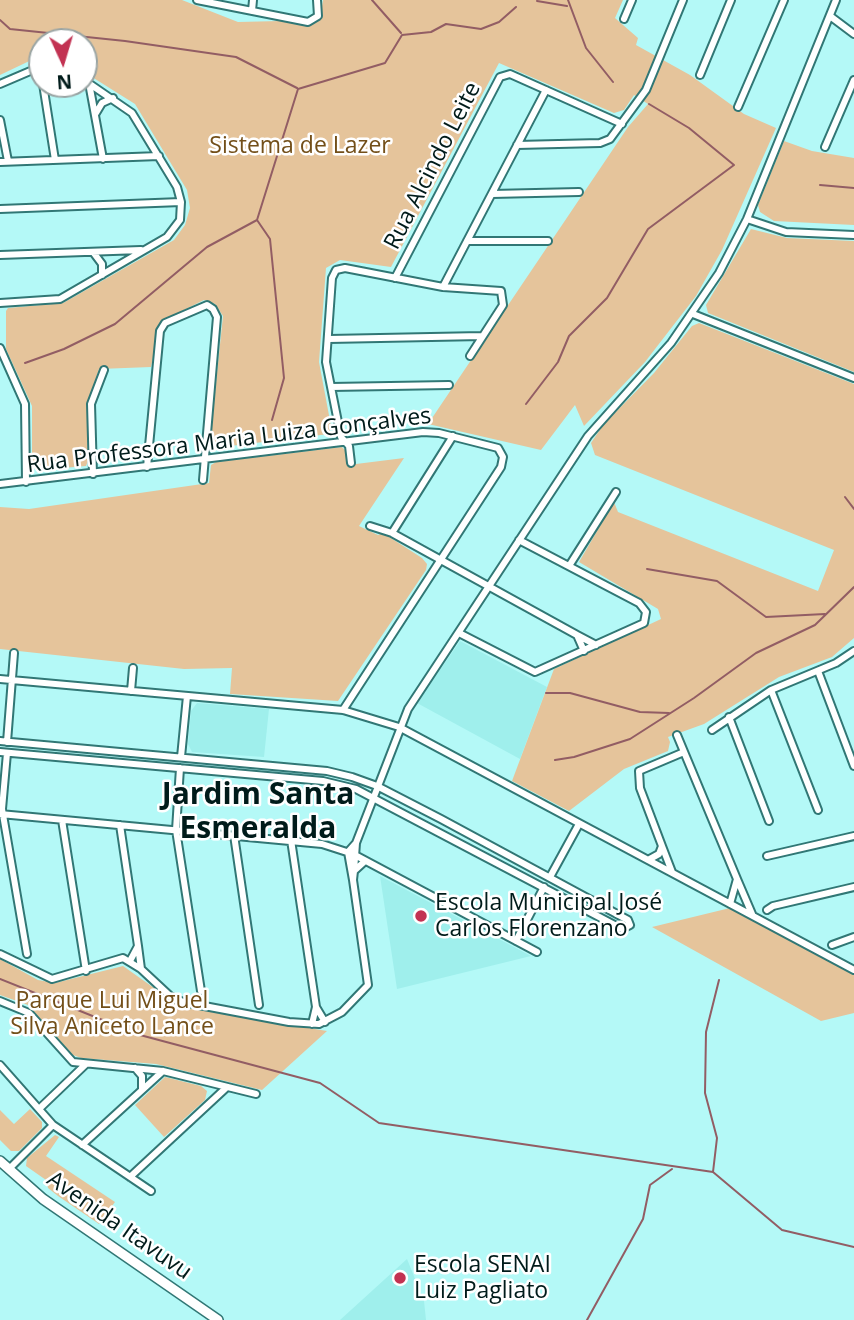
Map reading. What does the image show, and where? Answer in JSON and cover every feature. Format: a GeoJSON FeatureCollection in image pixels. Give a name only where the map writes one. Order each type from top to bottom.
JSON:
{"type":"FeatureCollection","features":[{"type":"Feature","properties":{"kind":"main road","name":"Avenida Itavuvu"},"geometry":{"type":"LineString","coordinates":[[0,1161],[43,1199],[218,1320]]}},
{"type":"Feature","properties":{"kind":"street"},"geometry":{"type":"LineString","coordinates":[[197,0],[308,22],[318,16],[317,0]]}},
{"type":"Feature","properties":{"kind":"street"},"geometry":{"type":"LineString","coordinates":[[252,11],[253,0]]}},
{"type":"Feature","properties":{"kind":"street"},"geometry":{"type":"LineString","coordinates":[[624,19],[632,0]]}},
{"type":"Feature","properties":{"kind":"street"},"geometry":{"type":"LineString","coordinates":[[517,145],[606,143],[646,90],[683,0]]}},
{"type":"Feature","properties":{"kind":"street"},"geometry":{"type":"LineString","coordinates":[[700,75],[731,0]]}},
{"type":"Feature","properties":{"kind":"street"},"geometry":{"type":"LineString","coordinates":[[738,107],[784,0]]}},
{"type":"Feature","properties":{"kind":"street"},"geometry":{"type":"LineString","coordinates":[[353,880],[356,843],[398,727],[588,436],[693,314],[747,219],[836,0]]}},
{"type":"Feature","properties":{"kind":"street"},"geometry":{"type":"LineString","coordinates":[[830,16],[854,34]]}},
{"type":"Feature","properties":{"kind":"street"},"geometry":{"type":"LineString","coordinates":[[0,84],[28,72]]}},
{"type":"Feature","properties":{"kind":"street","name":"Rua Alcindo Leite"},"geometry":{"type":"LineString","coordinates":[[395,278],[496,82],[510,74],[622,124]]}},
{"type":"Feature","properties":{"kind":"street"},"geometry":{"type":"LineString","coordinates":[[825,147],[854,80]]}},
{"type":"Feature","properties":{"kind":"street"},"geometry":{"type":"LineString","coordinates":[[0,303],[57,300],[176,229],[180,220],[181,202],[177,187],[129,110],[100,90],[95,115]]}},
{"type":"Feature","properties":{"kind":"street"},"geometry":{"type":"LineString","coordinates":[[443,287],[546,90]]}},
{"type":"Feature","properties":{"kind":"street"},"geometry":{"type":"LineString","coordinates":[[45,98],[55,160]]}},
{"type":"Feature","properties":{"kind":"street"},"geometry":{"type":"LineString","coordinates":[[90,98],[103,159]]}},
{"type":"Feature","properties":{"kind":"street"},"geometry":{"type":"LineString","coordinates":[[95,115],[102,103],[113,98]]}},
{"type":"Feature","properties":{"kind":"street"},"geometry":{"type":"LineString","coordinates":[[0,120],[4,161],[159,156]]}},
{"type":"Feature","properties":{"kind":"street"},"geometry":{"type":"LineString","coordinates":[[138,157],[146,150],[148,138]]}},
{"type":"Feature","properties":{"kind":"street"},"geometry":{"type":"LineString","coordinates":[[492,194],[579,192]]}},
{"type":"Feature","properties":{"kind":"street"},"geometry":{"type":"LineString","coordinates":[[0,209],[181,202]]}},
{"type":"Feature","properties":{"kind":"street"},"geometry":{"type":"LineString","coordinates":[[747,219],[786,232],[854,235]]}},
{"type":"Feature","properties":{"kind":"street"},"geometry":{"type":"LineString","coordinates":[[467,241],[548,241]]}},
{"type":"Feature","properties":{"kind":"street"},"geometry":{"type":"LineString","coordinates":[[0,255],[144,250]]}},
{"type":"Feature","properties":{"kind":"street"},"geometry":{"type":"LineString","coordinates":[[93,252],[100,260],[102,275]]}},
{"type":"Feature","properties":{"kind":"street"},"geometry":{"type":"LineString","coordinates":[[351,463],[349,446],[344,441],[326,362],[331,278],[336,270],[345,268],[443,287],[497,288],[503,296],[503,305],[470,356]]}},
{"type":"Feature","properties":{"kind":"street"},"geometry":{"type":"LineString","coordinates":[[148,467],[160,331],[165,323],[206,305],[213,309],[217,317],[203,481]]}},
{"type":"Feature","properties":{"kind":"street"},"geometry":{"type":"LineString","coordinates":[[693,314],[854,378]]}},
{"type":"Feature","properties":{"kind":"street"},"geometry":{"type":"LineString","coordinates":[[329,339],[482,336]]}},
{"type":"Feature","properties":{"kind":"street"},"geometry":{"type":"LineString","coordinates":[[0,349],[24,404],[26,482]]}},
{"type":"Feature","properties":{"kind":"street"},"geometry":{"type":"LineString","coordinates":[[93,474],[91,404],[104,370]]}},
{"type":"Feature","properties":{"kind":"street"},"geometry":{"type":"LineString","coordinates":[[331,387],[449,385]]}},
{"type":"Feature","properties":{"kind":"street","name":"Rua Professora Maria Luiza Gonçalves"},"geometry":{"type":"LineString","coordinates":[[0,484],[431,431],[501,451],[501,467],[439,560]]}},
{"type":"Feature","properties":{"kind":"street"},"geometry":{"type":"LineString","coordinates":[[392,533],[453,436]]}},
{"type":"Feature","properties":{"kind":"street"},"geometry":{"type":"LineString","coordinates":[[569,566],[616,492]]}},
{"type":"Feature","properties":{"kind":"street"},"geometry":{"type":"LineString","coordinates":[[370,526],[392,533],[596,645]]}},
{"type":"Feature","properties":{"kind":"street"},"geometry":{"type":"LineString","coordinates":[[459,633],[535,672],[641,625],[646,620],[646,612],[639,603],[519,540]]}},
{"type":"Feature","properties":{"kind":"street"},"geometry":{"type":"LineString","coordinates":[[343,710],[439,560]]}},
{"type":"Feature","properties":{"kind":"street"},"geometry":{"type":"LineString","coordinates":[[577,635],[584,651]]}},
{"type":"Feature","properties":{"kind":"street"},"geometry":{"type":"LineString","coordinates":[[712,730],[771,690],[818,671],[854,652]]}},
{"type":"Feature","properties":{"kind":"street"},"geometry":{"type":"LineString","coordinates":[[14,653],[4,742],[327,771],[377,786],[628,920],[629,928],[622,929],[373,796],[323,781],[3,753],[2,814],[29,968]]}},
{"type":"Feature","properties":{"kind":"street"},"geometry":{"type":"LineString","coordinates":[[131,691],[133,668]]}},
{"type":"Feature","properties":{"kind":"street"},"geometry":{"type":"LineString","coordinates":[[818,671],[854,766]]}},
{"type":"Feature","properties":{"kind":"street"},"geometry":{"type":"LineString","coordinates":[[0,680],[343,710],[398,727],[854,970]]}},
{"type":"Feature","properties":{"kind":"street"},"geometry":{"type":"LineString","coordinates":[[771,690],[818,810]]}},
{"type":"Feature","properties":{"kind":"street"},"geometry":{"type":"LineString","coordinates":[[181,757],[187,696]]}},
{"type":"Feature","properties":{"kind":"street"},"geometry":{"type":"LineString","coordinates":[[729,717],[769,821]]}},
{"type":"Feature","properties":{"kind":"street"},"geometry":{"type":"LineString","coordinates":[[677,735],[752,916]]}},
{"type":"Feature","properties":{"kind":"street"},"geometry":{"type":"LineString","coordinates":[[672,872],[640,788],[639,771],[684,752]]}},
{"type":"Feature","properties":{"kind":"street"},"geometry":{"type":"LineString","coordinates":[[180,768],[176,830],[201,991],[199,1005]]}},
{"type":"Feature","properties":{"kind":"street"},"geometry":{"type":"LineString","coordinates":[[2,814],[322,844],[356,856],[537,952]]}},
{"type":"Feature","properties":{"kind":"street"},"geometry":{"type":"LineString","coordinates":[[62,820],[86,971]]}},
{"type":"Feature","properties":{"kind":"street"},"geometry":{"type":"LineString","coordinates":[[550,877],[579,824]]}},
{"type":"Feature","properties":{"kind":"street"},"geometry":{"type":"LineString","coordinates":[[120,825],[141,969]]}},
{"type":"Feature","properties":{"kind":"street"},"geometry":{"type":"LineString","coordinates":[[234,835],[259,1005],[257,1016]]}},
{"type":"Feature","properties":{"kind":"street"},"geometry":{"type":"LineString","coordinates":[[767,856],[854,836]]}},
{"type":"Feature","properties":{"kind":"street"},"geometry":{"type":"LineString","coordinates":[[290,840],[319,1024]]}},
{"type":"Feature","properties":{"kind":"street"},"geometry":{"type":"LineString","coordinates":[[348,852],[356,843]]}},
{"type":"Feature","properties":{"kind":"street"},"geometry":{"type":"LineString","coordinates":[[656,864],[662,846]]}},
{"type":"Feature","properties":{"kind":"street"},"geometry":{"type":"LineString","coordinates":[[0,954],[51,979],[86,971],[118,959],[130,961],[175,1000],[257,1016],[319,1024],[342,1012],[366,989],[368,982],[348,852]]}},
{"type":"Feature","properties":{"kind":"street"},"geometry":{"type":"LineString","coordinates":[[648,860],[659,854]]}},
{"type":"Feature","properties":{"kind":"street"},"geometry":{"type":"LineString","coordinates":[[354,871],[365,861]]}},
{"type":"Feature","properties":{"kind":"street"},"geometry":{"type":"LineString","coordinates":[[733,905],[737,879]]}},
{"type":"Feature","properties":{"kind":"street"},"geometry":{"type":"LineString","coordinates":[[516,941],[544,887]]}},
{"type":"Feature","properties":{"kind":"street"},"geometry":{"type":"LineString","coordinates":[[767,910],[773,906],[854,887]]}},
{"type":"Feature","properties":{"kind":"street"},"geometry":{"type":"LineString","coordinates":[[733,905],[741,902],[741,891]]}},
{"type":"Feature","properties":{"kind":"street"},"geometry":{"type":"LineString","coordinates":[[832,945],[854,937]]}},
{"type":"Feature","properties":{"kind":"street"},"geometry":{"type":"LineString","coordinates":[[130,961],[138,946]]}},
{"type":"Feature","properties":{"kind":"street"},"geometry":{"type":"LineString","coordinates":[[18,963],[27,954]]}},
{"type":"Feature","properties":{"kind":"street"},"geometry":{"type":"LineString","coordinates":[[0,1002],[29,1013],[68,1058],[86,1064],[163,1071],[256,1094]]}},
{"type":"Feature","properties":{"kind":"street"},"geometry":{"type":"LineString","coordinates":[[316,1007],[319,1024]]}},
{"type":"Feature","properties":{"kind":"street"},"geometry":{"type":"LineString","coordinates":[[39,1109],[86,1064]]}},
{"type":"Feature","properties":{"kind":"street"},"geometry":{"type":"LineString","coordinates":[[0,1065],[53,1125],[151,1191]]}},
{"type":"Feature","properties":{"kind":"street"},"geometry":{"type":"LineString","coordinates":[[134,1068],[142,1076],[141,1091]]}},
{"type":"Feature","properties":{"kind":"street"},"geometry":{"type":"LineString","coordinates":[[82,1145],[163,1071]]}},
{"type":"Feature","properties":{"kind":"street"},"geometry":{"type":"LineString","coordinates":[[130,1177],[227,1087]]}},
{"type":"Feature","properties":{"kind":"street"},"geometry":{"type":"LineString","coordinates":[[9,1169],[53,1125]]}},
{"type":"Feature","properties":{"kind":"shaded area"},"geometry":{"type":"Polygon","coordinates":[[[460,641],[547,687],[520,759],[417,703],[460,641]]]}},
{"type":"Feature","properties":{"kind":"shaded area"},"geometry":{"type":"Polygon","coordinates":[[[197,703],[269,709],[264,757],[192,752],[188,744],[191,711],[197,703]]]}},
{"type":"Feature","properties":{"kind":"shaded area","name":"Escola Municipal José Carlos Florenzano"},"geometry":{"type":"Polygon","coordinates":[[[380,876],[531,956],[397,989],[380,876]]]}},
{"type":"Feature","properties":{"kind":"shaded area","name":"Escola SENAI Luiz Pagliato"},"geometry":{"type":"Polygon","coordinates":[[[407,1259],[424,1301],[426,1320],[340,1320],[407,1259]]]}},
{"type":"Feature","properties":{"kind":"green space","name":"Sistema de Lazer"},"geometry":{"type":"Polygon","coordinates":[[[0,0],[182,0],[238,22],[280,21],[305,26],[320,18],[323,0],[623,0],[615,18],[638,38],[636,45],[690,75],[744,114],[776,128],[722,250],[696,296],[645,362],[584,426],[575,405],[541,450],[428,424],[628,127],[648,104],[634,95],[624,110],[614,113],[499,63],[391,267],[340,260],[326,268],[319,362],[331,426],[329,434],[214,448],[210,440],[223,316],[215,304],[204,300],[160,322],[151,367],[99,369],[87,405],[86,466],[40,470],[32,466],[32,406],[6,349],[6,311],[8,308],[63,303],[174,240],[185,225],[190,208],[187,190],[135,104],[98,81],[98,28],[28,28],[28,62],[0,75],[0,0]]]}},
{"type":"Feature","properties":{"kind":"green space"},"geometry":{"type":"Polygon","coordinates":[[[784,141],[812,151],[854,158],[854,225],[774,221],[760,212],[758,205],[784,141]]]}},
{"type":"Feature","properties":{"kind":"green space"},"geometry":{"type":"Polygon","coordinates":[[[751,229],[787,238],[854,241],[854,372],[708,313],[706,305],[751,229]]]}},
{"type":"Feature","properties":{"kind":"green space"},"geometry":{"type":"Polygon","coordinates":[[[699,323],[854,384],[854,638],[832,657],[779,677],[704,724],[668,737],[668,751],[624,769],[569,811],[512,781],[554,669],[661,619],[658,609],[579,562],[614,502],[618,512],[818,591],[834,550],[595,455],[591,443],[603,425],[654,373],[692,326],[699,323]]]}},
{"type":"Feature","properties":{"kind":"green space"},"geometry":{"type":"Polygon","coordinates":[[[342,447],[348,465],[404,458],[359,526],[378,535],[383,533],[427,564],[426,570],[338,701],[230,694],[232,668],[184,669],[0,649],[0,507],[29,509],[209,483],[211,465],[216,462],[342,447]]]}},
{"type":"Feature","properties":{"kind":"green space"},"geometry":{"type":"Polygon","coordinates":[[[730,908],[854,975],[854,1013],[821,1021],[652,927],[730,908]]]}},
{"type":"Feature","properties":{"kind":"green space","name":"Parque Lui Miguel Silva Aniceto Lance"},"geometry":{"type":"Polygon","coordinates":[[[0,959],[38,980],[55,983],[123,966],[181,1007],[327,1031],[262,1090],[156,1064],[81,1058],[73,1055],[28,1005],[0,995],[0,959]]]}},
{"type":"Feature","properties":{"kind":"green space"},"geometry":{"type":"Polygon","coordinates":[[[165,1077],[201,1086],[207,1091],[205,1100],[164,1137],[135,1105],[165,1077]]]}},
{"type":"Feature","properties":{"kind":"green space"},"geometry":{"type":"Polygon","coordinates":[[[30,1109],[42,1122],[42,1128],[19,1151],[11,1151],[0,1140],[0,1110],[14,1124],[30,1109]]]}},
{"type":"Feature","properties":{"kind":"green space"},"geometry":{"type":"Polygon","coordinates":[[[55,1135],[59,1137],[46,1156],[115,1202],[99,1224],[58,1196],[48,1188],[46,1180],[26,1166],[27,1158],[55,1135]]]}},
{"type":"Feature","properties":{"kind":"waterway"},"geometry":{"type":"LineString","coordinates":[[372,0],[401,33]]}},
{"type":"Feature","properties":{"kind":"waterway"},"geometry":{"type":"LineString","coordinates":[[568,0],[586,48],[613,82]]}},
{"type":"Feature","properties":{"kind":"waterway"},"geometry":{"type":"LineString","coordinates":[[537,1],[567,6]]}},
{"type":"Feature","properties":{"kind":"waterway"},"geometry":{"type":"LineString","coordinates":[[272,420],[284,378],[270,239],[257,220],[298,89],[385,63],[402,35],[431,32],[446,24],[481,29],[499,22],[516,7]]}},
{"type":"Feature","properties":{"kind":"waterway"},"geometry":{"type":"LineString","coordinates":[[0,20],[10,29],[125,41],[236,57],[297,88]]}},
{"type":"Feature","properties":{"kind":"waterway"},"geometry":{"type":"LineString","coordinates":[[526,404],[558,362],[569,336],[607,298],[648,229],[734,165],[689,128],[649,104]]}},
{"type":"Feature","properties":{"kind":"waterway"},"geometry":{"type":"LineString","coordinates":[[820,185],[854,188]]}},
{"type":"Feature","properties":{"kind":"waterway"},"geometry":{"type":"LineString","coordinates":[[25,363],[64,349],[115,324],[207,247],[257,220]]}},
{"type":"Feature","properties":{"kind":"waterway"},"geometry":{"type":"LineString","coordinates":[[845,497],[854,509]]}},
{"type":"Feature","properties":{"kind":"waterway"},"geometry":{"type":"LineString","coordinates":[[647,569],[717,581],[766,617],[825,614]]}},
{"type":"Feature","properties":{"kind":"waterway"},"geometry":{"type":"LineString","coordinates":[[555,760],[574,757],[630,739],[694,698],[756,653],[815,625],[854,587]]}},
{"type":"Feature","properties":{"kind":"waterway"},"geometry":{"type":"LineString","coordinates":[[546,693],[570,693],[640,712],[669,713]]}},
{"type":"Feature","properties":{"kind":"waterway"},"geometry":{"type":"LineString","coordinates":[[0,979],[140,1035],[320,1083],[379,1123],[713,1172],[782,1230],[854,1247]]}},
{"type":"Feature","properties":{"kind":"waterway"},"geometry":{"type":"LineString","coordinates":[[713,1172],[717,1138],[705,1093],[706,1032],[719,980]]}},
{"type":"Feature","properties":{"kind":"waterway"},"geometry":{"type":"LineString","coordinates":[[587,1320],[643,1219],[650,1185],[672,1169]]}},
{"type":"Feature","properties":{"kind":"place","name":"Escola Municipal José Carlos Florenzano"},"geometry":{"type":"Point","coordinates":[421,916]}},
{"type":"Feature","properties":{"kind":"place","name":"Escola SENAI Luiz Pagliato"},"geometry":{"type":"Point","coordinates":[400,1278]}},
{"type":"Feature","properties":{"kind":"district","name":"Jardim Santa Esmeralda"},"geometry":{"type":"Point","coordinates":[258,812]}}]}
